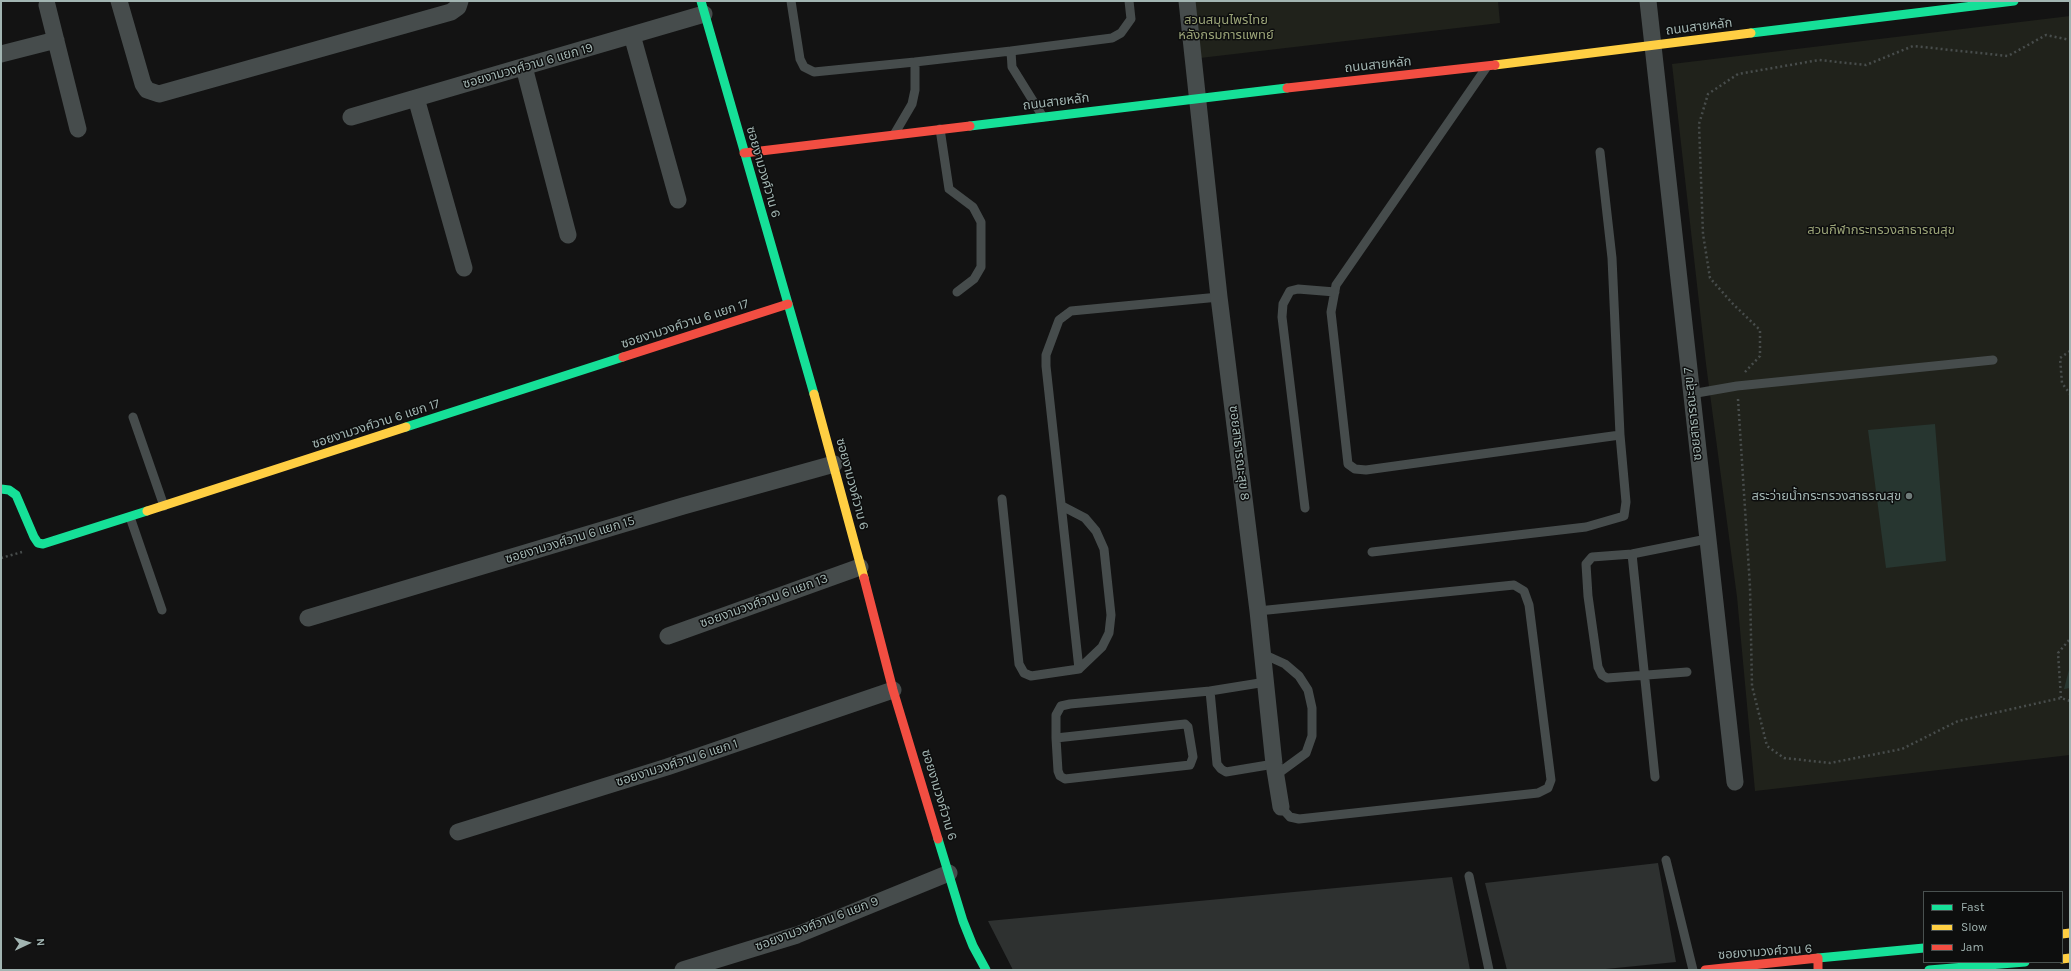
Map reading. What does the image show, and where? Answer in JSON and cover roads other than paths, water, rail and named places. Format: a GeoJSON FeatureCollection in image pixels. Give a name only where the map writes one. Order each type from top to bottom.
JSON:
{"type":"FeatureCollection","features":[{"type":"Feature","properties":{"kind":"main road","name":"ถนนสายหลัก"},"geometry":{"type":"LineString","coordinates":[[744,153],[1197,98],[1488,66],[2014,1]]}},
{"type":"Feature","properties":{"kind":"main road","name":"ซอยงามวงศ์วาน 6"},"geometry":{"type":"LineString","coordinates":[[702,8],[834,464],[860,567],[894,690],[973,946],[986,970]]}},
{"type":"Feature","properties":{"kind":"main road","name":"ซอยงามวงศ์วาน 6 แยก 17"},"geometry":{"type":"LineString","coordinates":[[1,489],[9,490],[16,495],[34,537],[38,542],[43,544],[788,304]]}},
{"type":"Feature","properties":{"kind":"main road"},"geometry":{"type":"LineString","coordinates":[[1818,958],[1923,948]]}},
{"type":"Feature","properties":{"kind":"main road","name":"ซอยงามวงศ์วาน 6"},"geometry":{"type":"LineString","coordinates":[[1705,970],[1818,958],[1818,970]]}},
{"type":"Feature","properties":{"kind":"main road"},"geometry":{"type":"LineString","coordinates":[[1929,970],[2013,963]]}},
{"type":"Feature","properties":{"kind":"street"},"geometry":{"type":"LineString","coordinates":[[119,1],[143,84],[147,90],[159,94],[451,12],[458,7],[460,1]]}},
{"type":"Feature","properties":{"kind":"street","name":"ซอยสาธารณะสุข 8"},"geometry":{"type":"LineString","coordinates":[[1187,1],[1219,297],[1258,611],[1275,770],[1281,807]]}},
{"type":"Feature","properties":{"kind":"street","name":"ซอยสาธารณะสุข 7"},"geometry":{"type":"LineString","coordinates":[[1648,1],[1735,782]]}},
{"type":"Feature","properties":{"kind":"street"},"geometry":{"type":"LineString","coordinates":[[47,5],[78,129]]}},
{"type":"Feature","properties":{"kind":"street","name":"ซอยงามวงศ์วาน 6 แยก 19"},"geometry":{"type":"LineString","coordinates":[[351,117],[632,35],[702,8]]}},
{"type":"Feature","properties":{"kind":"street"},"geometry":{"type":"LineString","coordinates":[[632,35],[678,200]]}},
{"type":"Feature","properties":{"kind":"street"},"geometry":{"type":"LineString","coordinates":[[1,54],[56,40]]}},
{"type":"Feature","properties":{"kind":"street"},"geometry":{"type":"LineString","coordinates":[[524,67],[568,234]]}},
{"type":"Feature","properties":{"kind":"street"},"geometry":{"type":"LineString","coordinates":[[416,98],[464,268]]}},
{"type":"Feature","properties":{"kind":"street","name":"ซอยงามวงศ์วาน 6 แยก 15"},"geometry":{"type":"LineString","coordinates":[[308,618],[683,506],[834,464]]}},
{"type":"Feature","properties":{"kind":"street","name":"ซอยงามวงศ์วาน 6 แยก 13"},"geometry":{"type":"LineString","coordinates":[[668,636],[860,567]]}},
{"type":"Feature","properties":{"kind":"street","name":"ซอยงามวงศ์วาน 6 แยก 1"},"geometry":{"type":"LineString","coordinates":[[458,832],[667,767],[894,690]]}},
{"type":"Feature","properties":{"kind":"street","name":"ซอยงามวงศ์วาน 6 แยก 9"},"geometry":{"type":"LineString","coordinates":[[683,970],[797,935],[949,872]]}},
{"type":"Feature","properties":{"kind":"lane"},"geometry":{"type":"LineString","coordinates":[[792,1],[800,59],[804,67],[814,72],[915,62],[1112,38],[1122,33],[1131,19],[1130,1]]}},
{"type":"Feature","properties":{"kind":"lane"},"geometry":{"type":"LineString","coordinates":[[1011,51],[1012,68],[1043,117]]}},
{"type":"Feature","properties":{"kind":"lane"},"geometry":{"type":"LineString","coordinates":[[894,135],[912,104],[915,90],[915,62]]}},
{"type":"Feature","properties":{"kind":"lane"},"geometry":{"type":"LineString","coordinates":[[1488,66],[1341,279],[1334,292],[1330,312],[1348,464],[1355,469],[1366,470],[1620,435]]}},
{"type":"Feature","properties":{"kind":"lane"},"geometry":{"type":"LineString","coordinates":[[940,129],[950,189],[973,207],[981,222],[981,267],[974,279],[957,292]]}},
{"type":"Feature","properties":{"kind":"lane"},"geometry":{"type":"LineString","coordinates":[[1372,552],[1586,527],[1624,516],[1626,502],[1620,435],[1612,258],[1600,152]]}},
{"type":"Feature","properties":{"kind":"lane"},"geometry":{"type":"LineString","coordinates":[[1305,508],[1282,317],[1283,304],[1290,291],[1298,289],[1334,292]]}},
{"type":"Feature","properties":{"kind":"lane"},"geometry":{"type":"LineString","coordinates":[[1079,669],[1046,356],[1059,320],[1071,311],[1219,297]]}},
{"type":"Feature","properties":{"kind":"lane"},"geometry":{"type":"LineString","coordinates":[[1691,394],[1737,386],[1993,360]]}},
{"type":"Feature","properties":{"kind":"lane"},"geometry":{"type":"LineString","coordinates":[[133,417],[164,506]]}},
{"type":"Feature","properties":{"kind":"lane"},"geometry":{"type":"LineString","coordinates":[[1002,499],[1019,664],[1024,673],[1030,676],[1079,669],[1102,647],[1109,633],[1111,615],[1104,549],[1096,531],[1085,518],[1062,506]]}},
{"type":"Feature","properties":{"kind":"lane"},"geometry":{"type":"LineString","coordinates":[[130,517],[162,610]]}},
{"type":"Feature","properties":{"kind":"lane"},"geometry":{"type":"LineString","coordinates":[[1688,672],[1607,678],[1602,675],[1598,667],[1588,596],[1586,564],[1588,559],[1592,557],[1632,554],[1707,540]]}},
{"type":"Feature","properties":{"kind":"lane"},"geometry":{"type":"LineString","coordinates":[[1632,554],[1646,676],[1655,777]]}},
{"type":"Feature","properties":{"kind":"lane"},"geometry":{"type":"LineString","coordinates":[[1258,611],[1514,585],[1524,591],[1529,605],[1551,780],[1548,788],[1538,793],[1299,819],[1290,817],[1281,807]]}},
{"type":"Feature","properties":{"kind":"lane"},"geometry":{"type":"LineString","coordinates":[[1210,691],[1217,764],[1221,769],[1226,772],[1275,770],[1306,753],[1312,736],[1312,708],[1308,690],[1299,676],[1285,664],[1263,654]]}},
{"type":"Feature","properties":{"kind":"lane"},"geometry":{"type":"LineString","coordinates":[[1056,738],[1184,724],[1188,727],[1193,757],[1190,765],[1065,779],[1060,776],[1058,771],[1056,738],[1056,715],[1061,706],[1210,691],[1266,682]]}},
{"type":"Feature","properties":{"kind":"lane"},"geometry":{"type":"LineString","coordinates":[[1666,860],[1693,970]]}},
{"type":"Feature","properties":{"kind":"lane"},"geometry":{"type":"LineString","coordinates":[[1469,876],[1489,970]]}},
{"type":"Feature","properties":{"kind":"place","name":"สระว่ายน้ำกระทรวงสาธรณสุข"},"geometry":{"type":"Point","coordinates":[1909,496]}},
{"type":"Feature","properties":{"kind":"park label","name":"สวนสมุนไพรไทย หลังกรมการแพทย์"},"geometry":{"type":"Point","coordinates":[1226,28]}},
{"type":"Feature","properties":{"kind":"park label","name":"สวนกีฬากระทรวงสาธารณสุข"},"geometry":{"type":"Point","coordinates":[1881,230]}}]}
